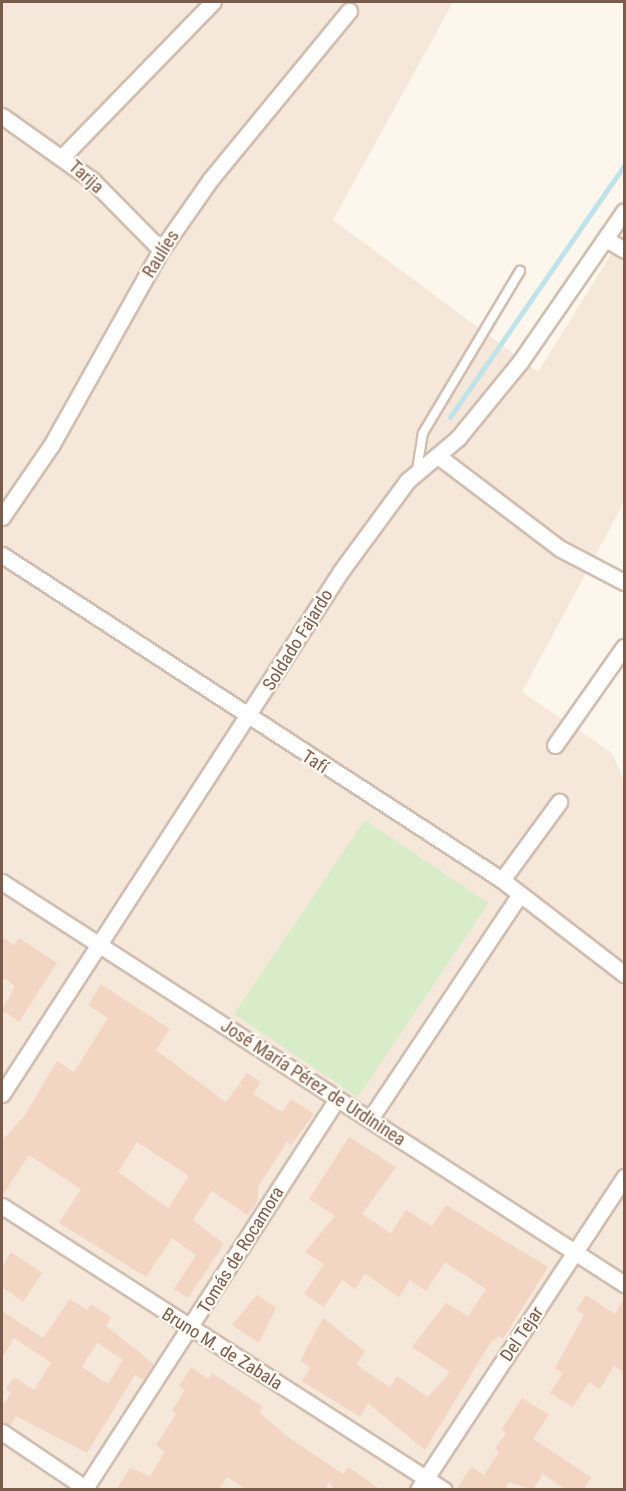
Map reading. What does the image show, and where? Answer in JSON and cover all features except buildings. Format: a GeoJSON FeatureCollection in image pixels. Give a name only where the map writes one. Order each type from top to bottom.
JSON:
{"type":"FeatureCollection","features":[{"type":"Feature","properties":{"kind":"street"},"geometry":{"type":"LineString","coordinates":[[63,156],[213,2]]}},
{"type":"Feature","properties":{"kind":"street","name":"Raulíes"},"geometry":{"type":"LineString","coordinates":[[2,517],[52,444],[161,250],[210,180],[349,11]]}},
{"type":"Feature","properties":{"kind":"street","name":"Tarija"},"geometry":{"type":"LineString","coordinates":[[2,116],[63,156],[161,250]]}},
{"type":"Feature","properties":{"kind":"street","name":"Soldado Fajardo"},"geometry":{"type":"LineString","coordinates":[[2,1094],[249,719],[341,571],[417,472],[438,456],[520,362],[624,211]]}},
{"type":"Feature","properties":{"kind":"street"},"geometry":{"type":"LineString","coordinates":[[606,239],[624,250]]}},
{"type":"Feature","properties":{"kind":"street"},"geometry":{"type":"LineString","coordinates":[[438,456],[559,548],[624,582]]}},
{"type":"Feature","properties":{"kind":"street","name":"Tafí"},"geometry":{"type":"LineString","coordinates":[[2,555],[249,719],[502,880],[519,896],[624,974]]}},
{"type":"Feature","properties":{"kind":"street"},"geometry":{"type":"LineString","coordinates":[[555,745],[624,647]]}},
{"type":"Feature","properties":{"kind":"street"},"geometry":{"type":"LineString","coordinates":[[502,880],[560,801]]}},
{"type":"Feature","properties":{"kind":"street","name":"José María Pérez de Urdininea"},"geometry":{"type":"LineString","coordinates":[[2,882],[624,1284]]}},
{"type":"Feature","properties":{"kind":"street"},"geometry":{"type":"LineString","coordinates":[[370,1119],[519,896]]}},
{"type":"Feature","properties":{"kind":"street","name":"Tomás de Rocamora"},"geometry":{"type":"LineString","coordinates":[[86,1489],[337,1099]]}},
{"type":"Feature","properties":{"kind":"street","name":"Del Tejar"},"geometry":{"type":"LineString","coordinates":[[422,1484],[624,1177]]}},
{"type":"Feature","properties":{"kind":"street","name":"Bruno M. de Zabala"},"geometry":{"type":"LineString","coordinates":[[2,1206],[422,1484],[444,1490]]}},
{"type":"Feature","properties":{"kind":"street"},"geometry":{"type":"LineString","coordinates":[[2,1432],[86,1489]]}},
{"type":"Feature","properties":{"kind":"lane"},"geometry":{"type":"LineString","coordinates":[[417,472],[423,432],[520,271]]}},
{"type":"Feature","properties":{"kind":"shaded area"},"geometry":{"type":"Polygon","coordinates":[[[2,2],[453,2],[333,220],[538,372],[624,233],[624,502],[522,692],[612,753],[624,780],[624,1489],[2,1490],[2,2]]]}},
{"type":"Feature","properties":{"kind":"green space"},"geometry":{"type":"Polygon","coordinates":[[[365,820],[489,903],[358,1097],[234,1014],[365,820]]]}},
{"type":"Feature","properties":{"kind":"waterway"},"geometry":{"type":"LineString","coordinates":[[450,417],[624,166]]}}]}
